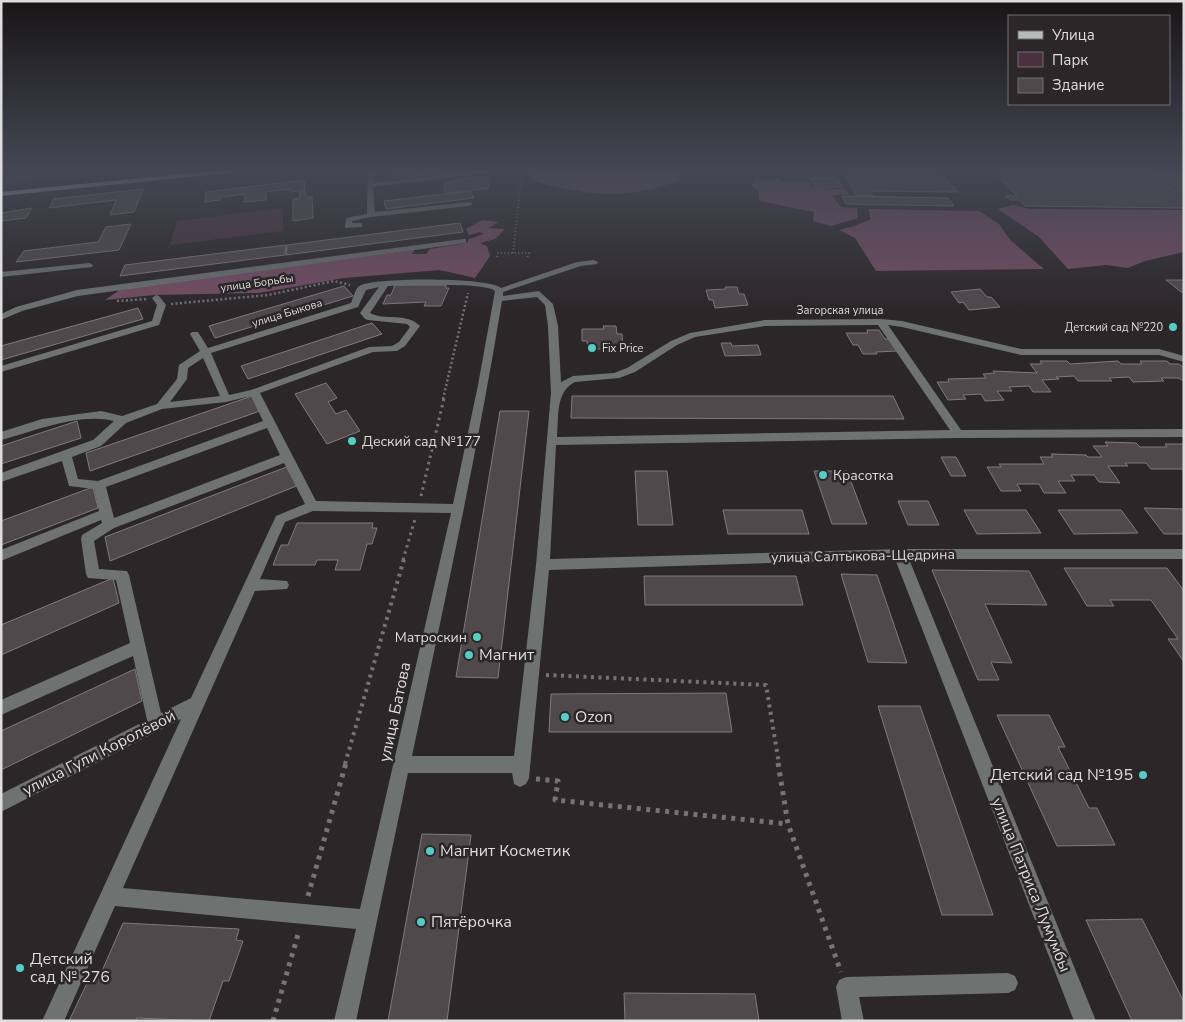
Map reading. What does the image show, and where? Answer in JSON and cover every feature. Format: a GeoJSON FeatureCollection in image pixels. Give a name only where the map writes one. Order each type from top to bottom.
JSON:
{"type":"FeatureCollection","features":[{"type":"Feature","properties":{"kind":"street"},"geometry":{"type":"LineString","coordinates":[[354,219],[349,220],[348,226],[359,225]]}},
{"type":"Feature","properties":{"kind":"street"},"geometry":{"type":"LineString","coordinates":[[1,317],[19,309],[77,293],[463,241]]}},
{"type":"Feature","properties":{"kind":"street"},"geometry":{"type":"LineString","coordinates":[[498,295],[580,264],[594,262]]}},
{"type":"Feature","properties":{"kind":"street"},"geometry":{"type":"LineString","coordinates":[[1,275],[89,265]]}},
{"type":"Feature","properties":{"kind":"street"},"geometry":{"type":"LineString","coordinates":[[362,288],[386,283],[471,283],[494,286],[498,295]]}},
{"type":"Feature","properties":{"kind":"street"},"geometry":{"type":"LineString","coordinates":[[1,478],[97,444],[122,420],[161,406],[226,399],[254,392],[372,349],[394,349],[402,344],[415,326],[410,322],[368,317],[365,314],[386,283]]}},
{"type":"Feature","properties":{"kind":"street","name":"улица Быкова"},"geometry":{"type":"LineString","coordinates":[[205,352],[355,305],[362,288]]}},
{"type":"Feature","properties":{"kind":"street"},"geometry":{"type":"LineString","coordinates":[[402,764],[521,771],[543,565],[556,393],[553,326],[549,304],[539,294],[498,295]]}},
{"type":"Feature","properties":{"kind":"street","name":"улица Батова"},"geometry":{"type":"LineString","coordinates":[[345,1021],[458,509],[484,385],[498,295]]}},
{"type":"Feature","properties":{"kind":"street"},"geometry":{"type":"LineString","coordinates":[[1,369],[156,323],[159,301]]}},
{"type":"Feature","properties":{"kind":"street"},"geometry":{"type":"LineString","coordinates":[[881,322],[958,434]]}},
{"type":"Feature","properties":{"kind":"street","name":"Загорская улица"},"geometry":{"type":"LineString","coordinates":[[556,393],[564,383],[573,379],[615,376],[631,370],[674,343],[712,331],[765,323],[881,322],[902,324],[1021,352],[1159,352],[1184,359]]}},
{"type":"Feature","properties":{"kind":"street"},"geometry":{"type":"LineString","coordinates":[[195,334],[226,399]]}},
{"type":"Feature","properties":{"kind":"street"},"geometry":{"type":"LineString","coordinates":[[161,406],[182,380],[183,367],[205,352]]}},
{"type":"Feature","properties":{"kind":"street"},"geometry":{"type":"LineString","coordinates":[[254,392],[312,506]]}},
{"type":"Feature","properties":{"kind":"street"},"geometry":{"type":"LineString","coordinates":[[1,436],[42,423],[101,414],[122,420]]}},
{"type":"Feature","properties":{"kind":"street"},"geometry":{"type":"LineString","coordinates":[[66,455],[73,483],[99,485],[270,423]]}},
{"type":"Feature","properties":{"kind":"street"},"geometry":{"type":"LineString","coordinates":[[551,440],[1184,433]]}},
{"type":"Feature","properties":{"kind":"street"},"geometry":{"type":"LineString","coordinates":[[1,556],[287,458]]}},
{"type":"Feature","properties":{"kind":"street"},"geometry":{"type":"LineString","coordinates":[[99,485],[107,519]]}},
{"type":"Feature","properties":{"kind":"street"},"geometry":{"type":"LineString","coordinates":[[53,1021],[280,519],[312,506],[458,509]]}},
{"type":"Feature","properties":{"kind":"street"},"geometry":{"type":"LineString","coordinates":[[107,519],[87,539],[94,574],[122,575],[156,725]]}},
{"type":"Feature","properties":{"kind":"street","name":"улица Салтыкова-Щедрина"},"geometry":{"type":"LineString","coordinates":[[543,565],[900,554],[1184,554]]}},
{"type":"Feature","properties":{"kind":"street","name":"улица Патриса Лумумбы"},"geometry":{"type":"LineString","coordinates":[[900,554],[1085,1021]]}},
{"type":"Feature","properties":{"kind":"street"},"geometry":{"type":"LineString","coordinates":[[250,585],[282,585]]}},
{"type":"Feature","properties":{"kind":"street"},"geometry":{"type":"LineString","coordinates":[[1,708],[139,646]]}},
{"type":"Feature","properties":{"kind":"street","name":"улица Гули Королёвой"},"geometry":{"type":"LineString","coordinates":[[1,803],[197,703]]}},
{"type":"Feature","properties":{"kind":"street"},"geometry":{"type":"LineString","coordinates":[[110,896],[368,920]]}},
{"type":"Feature","properties":{"kind":"street"},"geometry":{"type":"LineString","coordinates":[[853,1021],[846,987],[1008,983]]}},
{"type":"Feature","properties":{"kind":"path"},"geometry":{"type":"LineString","coordinates":[[512,254],[516,219]]}},
{"type":"Feature","properties":{"kind":"path"},"geometry":{"type":"LineString","coordinates":[[496,258],[498,253],[529,253],[527,259]]}},
{"type":"Feature","properties":{"kind":"path","name":"улица Борьбы"},"geometry":{"type":"LineString","coordinates":[[159,301],[268,295],[334,280],[362,288]]}},
{"type":"Feature","properties":{"kind":"path"},"geometry":{"type":"LineString","coordinates":[[273,1021],[418,508],[471,283]]}},
{"type":"Feature","properties":{"kind":"path"},"geometry":{"type":"LineString","coordinates":[[531,674],[766,685],[788,824],[846,987]]}},
{"type":"Feature","properties":{"kind":"path"},"geometry":{"type":"LineString","coordinates":[[521,771],[558,781],[555,800],[788,824]]}},
{"type":"Feature","properties":{"kind":"green space"},"geometry":{"type":"Polygon","coordinates":[[[196,219],[283,219],[283,231],[170,245],[177,221],[196,219]]]}},
{"type":"Feature","properties":{"kind":"shaded area"},"geometry":{"type":"Polygon","coordinates":[[[813,219],[856,219],[831,226],[813,221],[813,219]]]}},
{"type":"Feature","properties":{"kind":"shaded area"},"geometry":{"type":"Polygon","coordinates":[[[871,219],[991,219],[999,224],[1010,240],[1044,269],[876,271],[855,238],[839,230],[871,219]]]}},
{"type":"Feature","properties":{"kind":"shaded area"},"geometry":{"type":"Polygon","coordinates":[[[1012,219],[1184,219],[1184,252],[1145,261],[1128,268],[1106,265],[1068,269],[1039,237],[1012,219]]]}},
{"type":"Feature","properties":{"kind":"shaded area"},"geometry":{"type":"Polygon","coordinates":[[[482,220],[499,222],[488,228],[505,229],[495,239],[480,243],[487,246],[490,256],[475,278],[440,270],[344,278],[259,293],[154,295],[105,300],[121,289],[414,250],[412,254],[426,254],[430,249],[467,243],[469,239],[484,234],[480,232],[469,235],[466,229],[482,220]]]}},
{"type":"Feature","properties":{"kind":"building"},"geometry":{"type":"Polygon","coordinates":[[[1,219],[20,219],[1,221],[1,219]]]}},
{"type":"Feature","properties":{"kind":"building"},"geometry":{"type":"Polygon","coordinates":[[[293,219],[308,219],[293,221],[293,219]]]}},
{"type":"Feature","properties":{"kind":"building"},"geometry":{"type":"Polygon","coordinates":[[[460,223],[463,232],[286,255],[287,245],[460,223]]]}},
{"type":"Feature","properties":{"kind":"building"},"geometry":{"type":"Polygon","coordinates":[[[131,224],[119,250],[16,262],[24,251],[98,242],[106,227],[131,224]]]}},
{"type":"Feature","properties":{"kind":"building"},"geometry":{"type":"Polygon","coordinates":[[[286,245],[285,255],[120,276],[125,265],[286,245]]]}},
{"type":"Feature","properties":{"kind":"building"},"geometry":{"type":"Polygon","coordinates":[[[1166,280],[1184,280],[1184,292],[1181,292],[1166,280]]]}},
{"type":"Feature","properties":{"kind":"building"},"geometry":{"type":"Polygon","coordinates":[[[395,285],[446,285],[446,288],[449,288],[441,306],[424,306],[426,302],[383,304],[387,295],[391,295],[395,285]]]}},
{"type":"Feature","properties":{"kind":"building"},"geometry":{"type":"Polygon","coordinates":[[[344,286],[353,296],[215,338],[209,326],[344,286]]]}},
{"type":"Feature","properties":{"kind":"building"},"geometry":{"type":"Polygon","coordinates":[[[725,287],[737,287],[739,294],[744,294],[748,305],[715,308],[713,300],[709,300],[706,290],[726,289],[725,287]]]}},
{"type":"Feature","properties":{"kind":"building"},"geometry":{"type":"Polygon","coordinates":[[[980,289],[1000,307],[969,310],[963,302],[959,303],[951,292],[980,289]]]}},
{"type":"Feature","properties":{"kind":"building"},"geometry":{"type":"Polygon","coordinates":[[[138,308],[143,319],[1,360],[1,346],[138,308]]]}},
{"type":"Feature","properties":{"kind":"building"},"geometry":{"type":"Polygon","coordinates":[[[372,323],[382,334],[248,379],[241,366],[372,323]]]}},
{"type":"Feature","properties":{"kind":"building"},"geometry":{"type":"Polygon","coordinates":[[[603,326],[616,326],[617,334],[622,334],[623,347],[588,350],[587,341],[582,341],[582,329],[604,329],[603,326]]]}},
{"type":"Feature","properties":{"kind":"building"},"geometry":{"type":"Polygon","coordinates":[[[867,330],[879,330],[885,339],[889,339],[897,351],[863,354],[858,345],[853,345],[846,333],[868,333],[867,330]]]}},
{"type":"Feature","properties":{"kind":"building"},"geometry":{"type":"Polygon","coordinates":[[[721,343],[731,343],[732,346],[758,345],[761,355],[725,356],[721,343]]]}},
{"type":"Feature","properties":{"kind":"building"},"geometry":{"type":"Polygon","coordinates":[[[1040,361],[1067,361],[1070,364],[1118,361],[1121,364],[1142,364],[1140,361],[1167,361],[1170,364],[1179,364],[1184,368],[1184,381],[1178,378],[1161,378],[1164,381],[1133,382],[1129,377],[1109,378],[1112,381],[1078,381],[1074,376],[1056,377],[1059,379],[1042,380],[1051,392],[1033,392],[1029,386],[1009,387],[1012,391],[997,391],[1004,400],[985,401],[981,394],[963,395],[966,399],[948,400],[937,382],[949,382],[948,379],[986,378],[983,374],[995,373],[993,371],[1037,373],[1030,364],[1042,364],[1040,361]]]}},
{"type":"Feature","properties":{"kind":"building"},"geometry":{"type":"Polygon","coordinates":[[[326,383],[337,398],[328,402],[336,414],[346,410],[360,431],[327,444],[295,394],[326,383]]]}},
{"type":"Feature","properties":{"kind":"building"},"geometry":{"type":"Polygon","coordinates":[[[252,396],[260,411],[90,471],[86,453],[252,396]]]}},
{"type":"Feature","properties":{"kind":"building"},"geometry":{"type":"Polygon","coordinates":[[[572,396],[893,396],[904,419],[571,418],[572,396]]]}},
{"type":"Feature","properties":{"kind":"building"},"geometry":{"type":"Polygon","coordinates":[[[500,411],[529,411],[498,678],[456,677],[500,411]]]}},
{"type":"Feature","properties":{"kind":"building"},"geometry":{"type":"Polygon","coordinates":[[[77,421],[81,438],[1,464],[1,446],[77,421]]]}},
{"type":"Feature","properties":{"kind":"building"},"geometry":{"type":"Polygon","coordinates":[[[1105,442],[1136,443],[1140,447],[1167,447],[1165,444],[1184,444],[1184,469],[1151,469],[1146,463],[1125,463],[1128,466],[1108,466],[1120,483],[1099,482],[1094,475],[1071,475],[1075,481],[1058,481],[1066,493],[1044,493],[1039,484],[1017,484],[1021,491],[1001,491],[987,467],[1001,467],[999,464],[1044,464],[1040,457],[1053,457],[1051,454],[1102,457],[1093,446],[1108,446],[1105,442]]]}},
{"type":"Feature","properties":{"kind":"building"},"geometry":{"type":"Polygon","coordinates":[[[941,457],[956,457],[966,476],[951,476],[941,457]]]}},
{"type":"Feature","properties":{"kind":"building"},"geometry":{"type":"Polygon","coordinates":[[[289,466],[299,485],[110,561],[105,537],[289,466]]]}},
{"type":"Feature","properties":{"kind":"building"},"geometry":{"type":"Polygon","coordinates":[[[635,471],[667,471],[673,525],[638,525],[635,471]]]}},
{"type":"Feature","properties":{"kind":"building"},"geometry":{"type":"Polygon","coordinates":[[[814,471],[847,471],[867,524],[832,524],[814,471]]]}},
{"type":"Feature","properties":{"kind":"building"},"geometry":{"type":"Polygon","coordinates":[[[93,487],[98,508],[1,545],[1,521],[93,487]]]}},
{"type":"Feature","properties":{"kind":"building"},"geometry":{"type":"Polygon","coordinates":[[[898,501],[928,501],[939,525],[908,525],[898,501]]]}},
{"type":"Feature","properties":{"kind":"building"},"geometry":{"type":"Polygon","coordinates":[[[1144,508],[1184,509],[1184,534],[1164,534],[1144,508]]]}},
{"type":"Feature","properties":{"kind":"building"},"geometry":{"type":"Polygon","coordinates":[[[723,510],[802,510],[809,534],[728,534],[723,510]]]}},
{"type":"Feature","properties":{"kind":"building"},"geometry":{"type":"Polygon","coordinates":[[[964,510],[1026,510],[1041,533],[977,534],[964,510]]]}},
{"type":"Feature","properties":{"kind":"building"},"geometry":{"type":"Polygon","coordinates":[[[1058,510],[1121,510],[1138,533],[1074,534],[1058,510]]]}},
{"type":"Feature","properties":{"kind":"building"},"geometry":{"type":"Polygon","coordinates":[[[297,523],[373,523],[372,528],[377,528],[372,544],[367,544],[360,570],[335,570],[338,560],[317,560],[315,565],[273,565],[281,545],[288,545],[297,523]]]}},
{"type":"Feature","properties":{"kind":"building"},"geometry":{"type":"Polygon","coordinates":[[[1064,568],[1167,568],[1184,591],[1184,662],[1168,639],[1178,639],[1151,600],[1110,600],[1114,606],[1087,606],[1064,568]]]}},
{"type":"Feature","properties":{"kind":"building"},"geometry":{"type":"Polygon","coordinates":[[[932,570],[1029,571],[1047,605],[985,604],[1012,663],[991,662],[999,680],[978,680],[932,570]]]}},
{"type":"Feature","properties":{"kind":"building"},"geometry":{"type":"Polygon","coordinates":[[[841,574],[877,575],[907,663],[868,662],[841,574]]]}},
{"type":"Feature","properties":{"kind":"building"},"geometry":{"type":"Polygon","coordinates":[[[644,576],[796,576],[803,605],[645,605],[644,576]]]}},
{"type":"Feature","properties":{"kind":"building"},"geometry":{"type":"Polygon","coordinates":[[[113,578],[119,603],[1,655],[1,625],[113,578]]]}},
{"type":"Feature","properties":{"kind":"building"},"geometry":{"type":"Polygon","coordinates":[[[135,669],[142,701],[1,770],[1,731],[135,669]]]}},
{"type":"Feature","properties":{"kind":"building"},"geometry":{"type":"Polygon","coordinates":[[[726,693],[732,732],[549,732],[551,694],[726,693]]]}},
{"type":"Feature","properties":{"kind":"building"},"geometry":{"type":"Polygon","coordinates":[[[878,706],[920,706],[993,915],[942,915],[878,706]]]}},
{"type":"Feature","properties":{"kind":"building"},"geometry":{"type":"Polygon","coordinates":[[[997,715],[1049,715],[1065,747],[1058,747],[1089,808],[1097,808],[1115,845],[1057,846],[997,715]]]}},
{"type":"Feature","properties":{"kind":"building"},"geometry":{"type":"Polygon","coordinates":[[[422,834],[471,835],[447,1021],[388,1021],[422,834]]]}},
{"type":"Feature","properties":{"kind":"building"},"geometry":{"type":"Polygon","coordinates":[[[1142,919],[1184,1002],[1184,1021],[1132,1021],[1086,920],[1142,919]]]}},
{"type":"Feature","properties":{"kind":"building"},"geometry":{"type":"Polygon","coordinates":[[[123,923],[239,929],[236,940],[243,941],[229,981],[223,981],[209,1021],[137,1018],[136,1021],[69,1021],[89,979],[98,980],[123,923]]]}},
{"type":"Feature","properties":{"kind":"building"},"geometry":{"type":"Polygon","coordinates":[[[624,993],[755,994],[759,1021],[625,1021],[624,993]]]}},
{"type":"Feature","properties":{"kind":"place","name":"Детский сад №220"},"geometry":{"type":"Point","coordinates":[1173,327]}},
{"type":"Feature","properties":{"kind":"place","name":"Fix Price"},"geometry":{"type":"Point","coordinates":[592,348]}},
{"type":"Feature","properties":{"kind":"place","name":"Деский сад №177"},"geometry":{"type":"Point","coordinates":[352,441]}},
{"type":"Feature","properties":{"kind":"place","name":"Красотка"},"geometry":{"type":"Point","coordinates":[823,475]}},
{"type":"Feature","properties":{"kind":"place","name":"Матроскин"},"geometry":{"type":"Point","coordinates":[477,637]}},
{"type":"Feature","properties":{"kind":"place","name":"Магнит"},"geometry":{"type":"Point","coordinates":[469,655]}},
{"type":"Feature","properties":{"kind":"place","name":"Ozon"},"geometry":{"type":"Point","coordinates":[565,717]}},
{"type":"Feature","properties":{"kind":"place","name":"Детский сад №195"},"geometry":{"type":"Point","coordinates":[1143,775]}},
{"type":"Feature","properties":{"kind":"place","name":"Магнит Косметик"},"geometry":{"type":"Point","coordinates":[430,851]}},
{"type":"Feature","properties":{"kind":"place","name":"Пятёрочка"},"geometry":{"type":"Point","coordinates":[421,922]}},
{"type":"Feature","properties":{"kind":"place","name":"Детский сад № 276"},"geometry":{"type":"Point","coordinates":[20,968]}}]}
